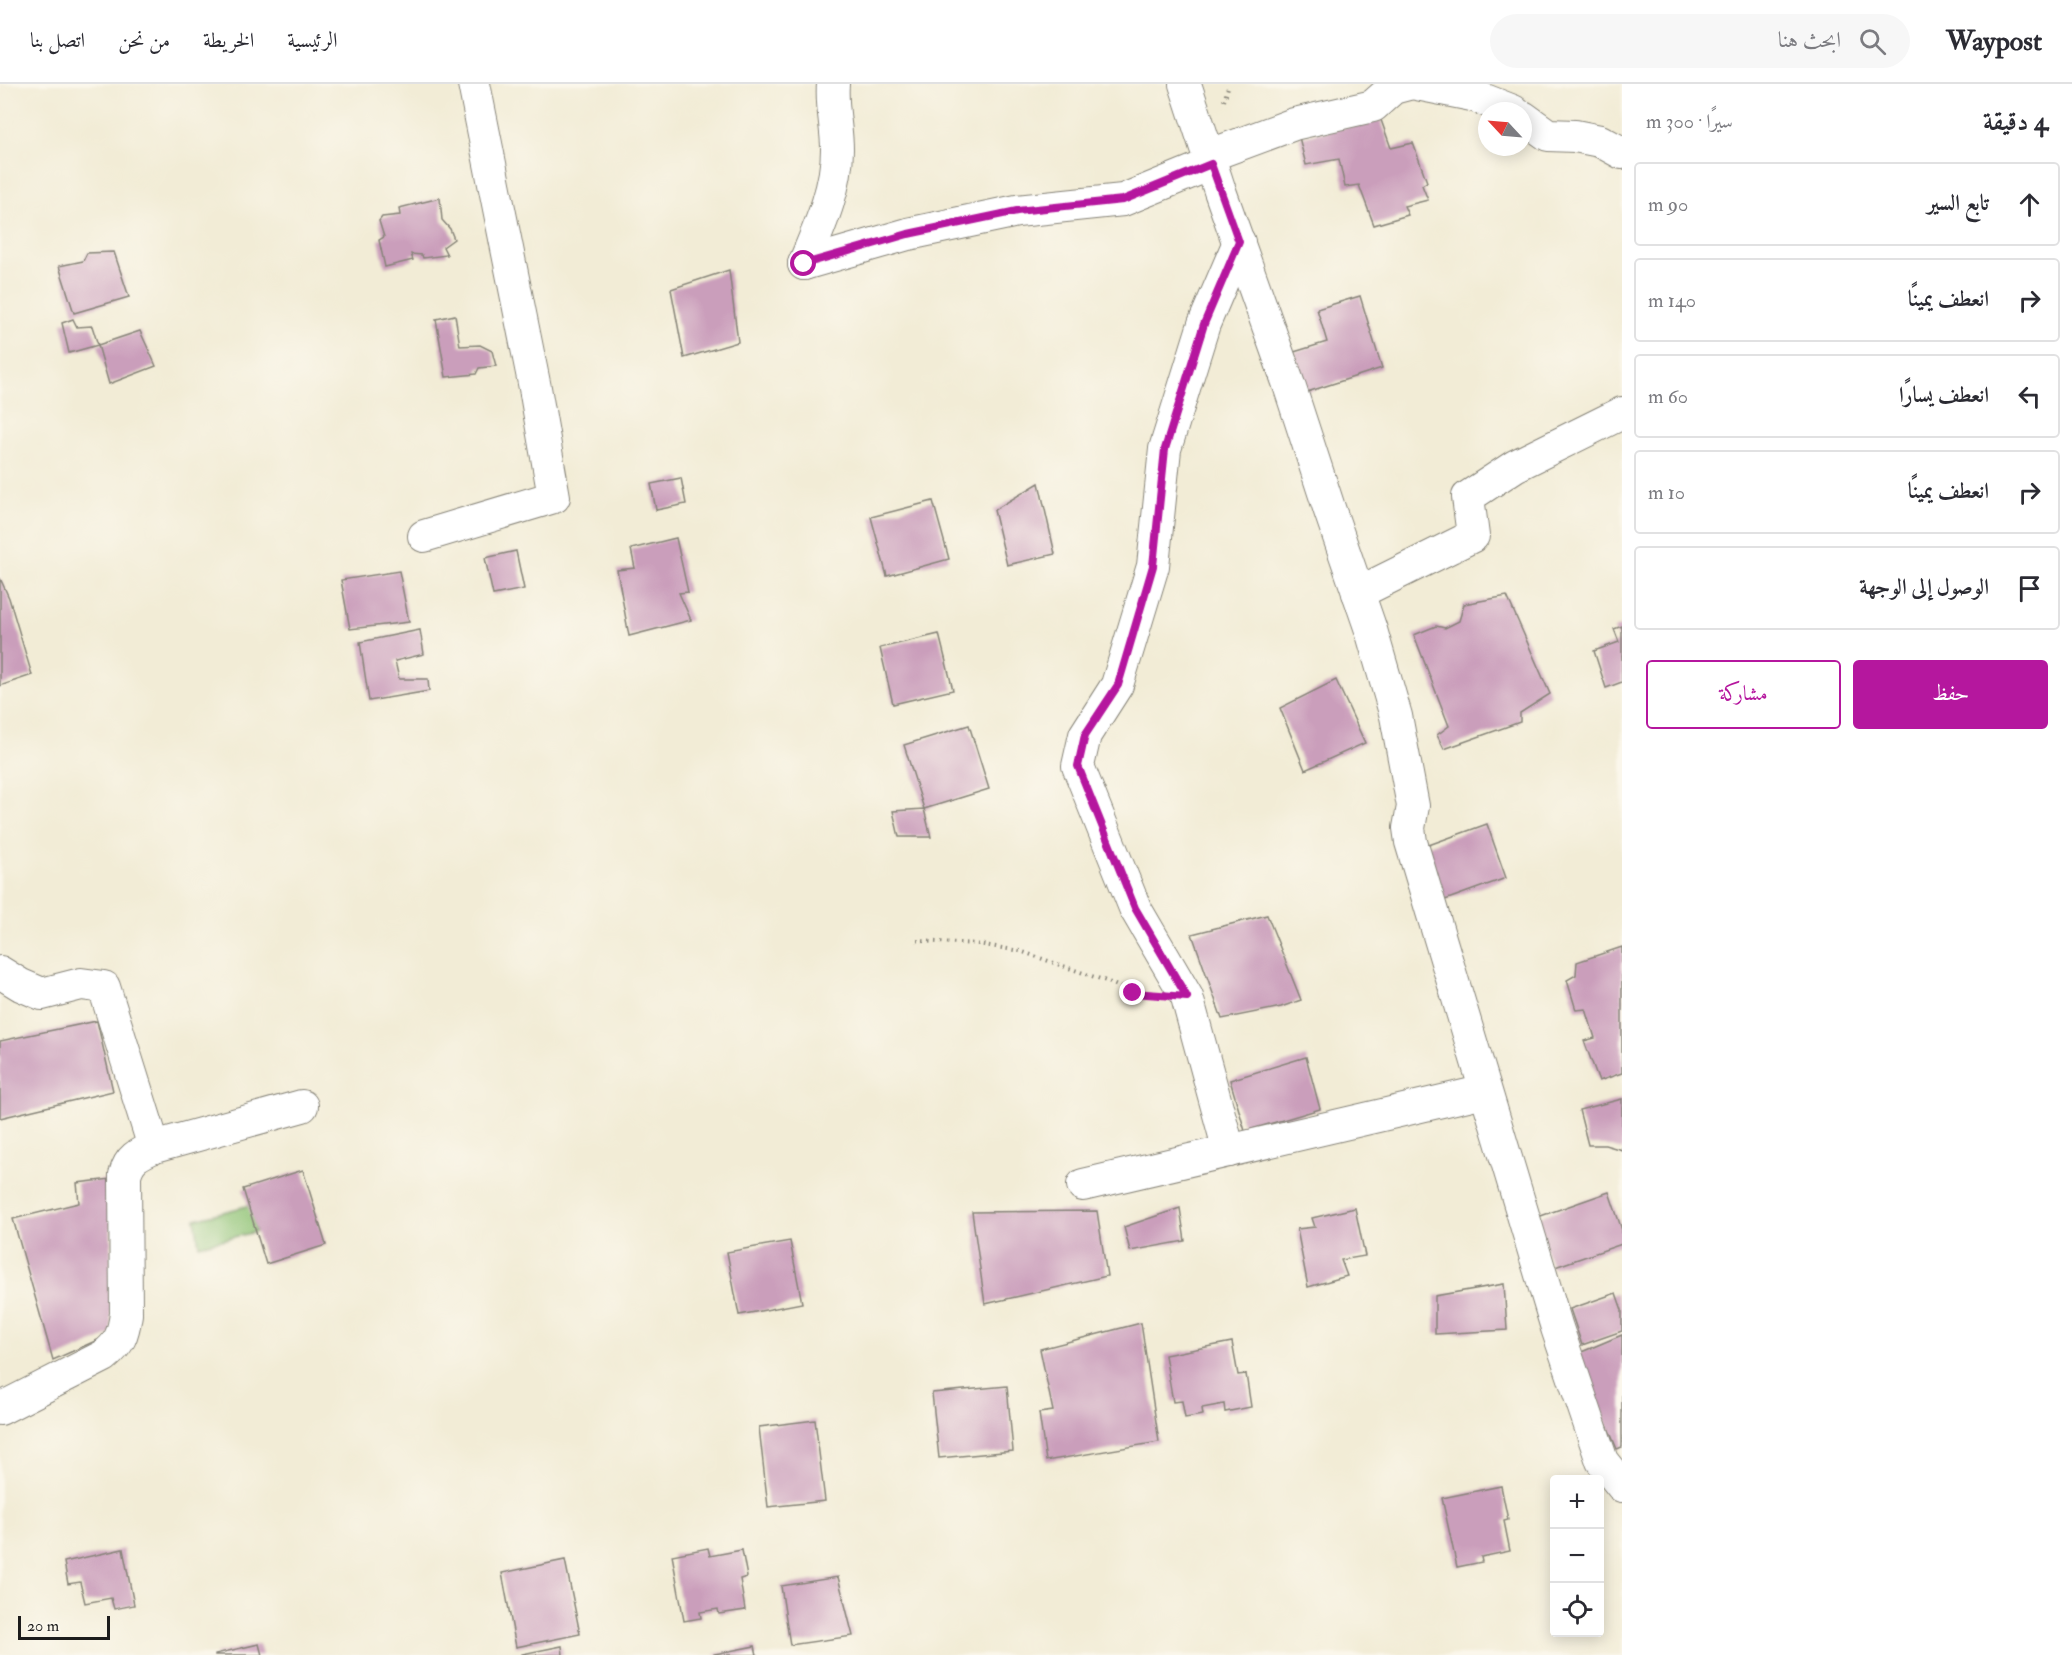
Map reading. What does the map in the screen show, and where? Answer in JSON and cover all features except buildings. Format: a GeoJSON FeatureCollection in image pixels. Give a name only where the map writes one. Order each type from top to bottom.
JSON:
{"type":"FeatureCollection","features":[{"type":"Feature","properties":{"kind":"street"},"geometry":{"type":"LineString","coordinates":[[424,536],[554,497],[529,353],[474,84]]}},
{"type":"Feature","properties":{"kind":"street"},"geometry":{"type":"LineString","coordinates":[[833,84],[837,149],[831,189],[804,264],[908,234],[1017,211],[1123,200],[1294,123],[1373,106],[1393,88],[1408,84]]}},
{"type":"Feature","properties":{"kind":"street"},"geometry":{"type":"LineString","coordinates":[[1185,84],[1289,385],[1396,716],[1413,806],[1408,828],[1411,842],[1557,1328],[1602,1461],[1622,1486]]}},
{"type":"Feature","properties":{"kind":"street"},"geometry":{"type":"LineString","coordinates":[[1417,84],[1472,95],[1490,102]]}},
{"type":"Feature","properties":{"kind":"street"},"geometry":{"type":"LineString","coordinates":[[1532,123],[1548,135],[1575,136],[1600,141],[1622,153]]}},
{"type":"Feature","properties":{"kind":"street"},"geometry":{"type":"LineString","coordinates":[[1229,1150],[1187,997],[1135,908],[1078,766],[1085,735],[1118,685],[1153,566],[1165,449],[1204,324],[1239,242]]}},
{"type":"Feature","properties":{"kind":"street"},"geometry":{"type":"LineString","coordinates":[[1358,593],[1473,536],[1468,497],[1515,466],[1622,413]]}},
{"type":"Feature","properties":{"kind":"street"},"geometry":{"type":"LineString","coordinates":[[0,972],[42,994],[81,984],[104,987],[154,1147]]}},
{"type":"Feature","properties":{"kind":"street"},"geometry":{"type":"LineString","coordinates":[[1083,1185],[1485,1091]]}},
{"type":"Feature","properties":{"kind":"street"},"geometry":{"type":"LineString","coordinates":[[0,1409],[104,1356],[117,1345],[124,1329],[126,1314],[125,1175],[127,1165],[134,1156],[154,1147],[302,1106]]}},
{"type":"Feature","properties":{"kind":"path"},"geometry":{"type":"LineString","coordinates":[[917,940],[979,944],[1020,951],[1106,981],[1133,993],[1187,997]]}},
{"type":"Feature","properties":{"kind":"green space"},"geometry":{"type":"Polygon","coordinates":[[[251,1205],[256,1232],[199,1245],[195,1219],[251,1205]]]}},
{"type":"Feature","properties":{"kind":"route"},"geometry":{"type":"LineString","coordinates":[[804,264],[908,234],[1017,211],[1123,200],[1211,164],[1239,242],[1204,324],[1165,449],[1153,566],[1118,685],[1085,735],[1078,766],[1135,908],[1187,997],[1133,993]]}}]}
